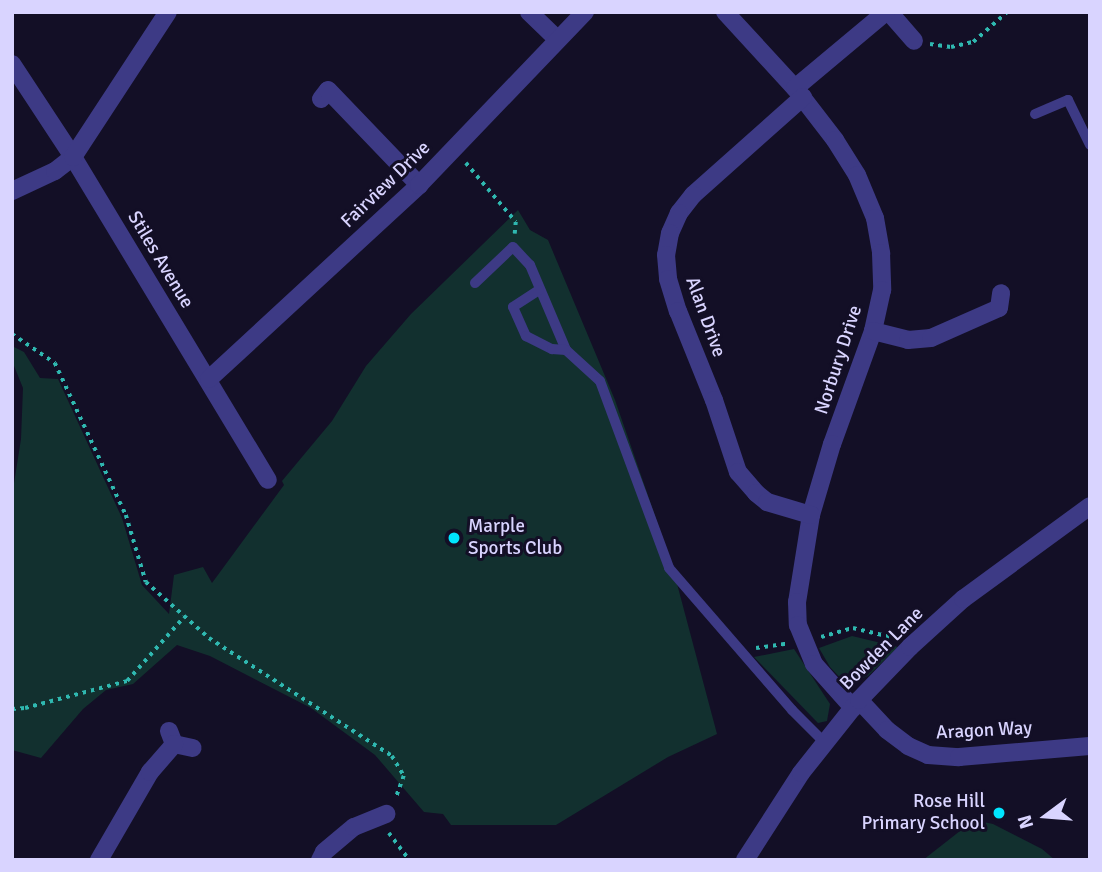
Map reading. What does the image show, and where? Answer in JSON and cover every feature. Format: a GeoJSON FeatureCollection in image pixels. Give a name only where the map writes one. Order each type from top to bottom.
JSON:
{"type":"FeatureCollection","features":[{"type":"Feature","properties":{"kind":"street"},"geometry":{"type":"LineString","coordinates":[[12,191],[55,171],[73,156],[168,12]]}},
{"type":"Feature","properties":{"kind":"street"},"geometry":{"type":"LineString","coordinates":[[529,12],[558,40]]}},
{"type":"Feature","properties":{"kind":"street","name":"Fairview Drive"},"geometry":{"type":"LineString","coordinates":[[209,379],[419,185],[585,12]]}},
{"type":"Feature","properties":{"kind":"street","name":"Norbury Drive"},"geometry":{"type":"LineString","coordinates":[[725,12],[799,93],[857,175],[875,218],[881,253],[882,290],[873,331],[811,515],[797,602],[804,642],[814,664],[856,704]]}},
{"type":"Feature","properties":{"kind":"street"},"geometry":{"type":"LineString","coordinates":[[888,12],[914,41]]}},
{"type":"Feature","properties":{"kind":"street","name":"Alan Drive"},"geometry":{"type":"LineString","coordinates":[[811,515],[768,502],[756,493],[738,472],[678,311],[668,279],[666,255],[670,233],[679,213],[693,195],[888,12]]}},
{"type":"Feature","properties":{"kind":"street","name":"Stiles Avenue"},"geometry":{"type":"LineString","coordinates":[[12,64],[73,156],[268,480]]}},
{"type":"Feature","properties":{"kind":"street"},"geometry":{"type":"LineString","coordinates":[[321,99],[328,90],[419,185]]}},
{"type":"Feature","properties":{"kind":"street"},"geometry":{"type":"LineString","coordinates":[[873,331],[908,341],[931,338],[999,308],[1001,293]]}},
{"type":"Feature","properties":{"kind":"street","name":"Bowden Lane"},"geometry":{"type":"LineString","coordinates":[[745,860],[800,773],[856,704],[914,643],[963,599],[1090,506]]}},
{"type":"Feature","properties":{"kind":"street","name":"Aragon Way"},"geometry":{"type":"LineString","coordinates":[[856,704],[908,746],[928,755],[959,757],[1090,746]]}},
{"type":"Feature","properties":{"kind":"street"},"geometry":{"type":"LineString","coordinates":[[99,860],[172,738],[193,748]]}},
{"type":"Feature","properties":{"kind":"street"},"geometry":{"type":"LineString","coordinates":[[320,860],[324,852],[354,827],[382,815]]}},
{"type":"Feature","properties":{"kind":"lane"},"geometry":{"type":"LineString","coordinates":[[1035,114],[1068,100],[1090,145]]}},
{"type":"Feature","properties":{"kind":"lane"},"geometry":{"type":"LineString","coordinates":[[475,283],[513,247],[530,265],[566,350],[600,381],[669,568],[739,650],[825,743]]}},
{"type":"Feature","properties":{"kind":"lane"},"geometry":{"type":"LineString","coordinates":[[539,290],[513,307],[526,336],[552,349],[566,350]]}},
{"type":"Feature","properties":{"kind":"path"},"geometry":{"type":"LineString","coordinates":[[914,41],[951,47],[973,42],[1007,12]]}},
{"type":"Feature","properties":{"kind":"path"},"geometry":{"type":"LineString","coordinates":[[454,149],[516,222],[513,247]]}},
{"type":"Feature","properties":{"kind":"path"},"geometry":{"type":"LineString","coordinates":[[12,334],[55,363],[126,514],[146,582],[209,638],[391,756],[404,776],[398,794],[382,815],[409,860]]}},
{"type":"Feature","properties":{"kind":"path"},"geometry":{"type":"LineString","coordinates":[[12,709],[127,681],[184,617]]}},
{"type":"Feature","properties":{"kind":"path"},"geometry":{"type":"LineString","coordinates":[[739,650],[804,642],[853,628],[914,643]]}},
{"type":"Feature","properties":{"kind":"green space","name":"Marple Sports Club"},"geometry":{"type":"Polygon","coordinates":[[[518,210],[530,230],[548,240],[615,400],[672,565],[717,734],[668,757],[556,825],[451,825],[443,814],[424,812],[375,755],[311,708],[210,656],[177,645],[133,684],[106,690],[83,709],[41,758],[12,750],[12,496],[21,439],[23,388],[12,361],[12,346],[24,352],[40,378],[58,379],[122,518],[142,585],[169,614],[174,575],[203,567],[212,583],[284,485],[282,481],[332,421],[366,366],[411,314],[518,210]]]}},
{"type":"Feature","properties":{"kind":"green space"},"geometry":{"type":"Polygon","coordinates":[[[852,636],[898,647],[868,676],[846,684],[830,667],[819,648],[852,636]]]}},
{"type":"Feature","properties":{"kind":"green space"},"geometry":{"type":"Polygon","coordinates":[[[794,649],[830,704],[827,721],[818,723],[754,657],[794,649]]]}},
{"type":"Feature","properties":{"kind":"green space"},"geometry":{"type":"Polygon","coordinates":[[[974,820],[993,824],[1042,849],[1055,860],[923,860],[974,820]]]}},
{"type":"Feature","properties":{"kind":"place","name":"Marple Sports Club"},"geometry":{"type":"Point","coordinates":[454,538]}},
{"type":"Feature","properties":{"kind":"place","name":"Rose Hill Primary School"},"geometry":{"type":"Point","coordinates":[999,813]}}]}
